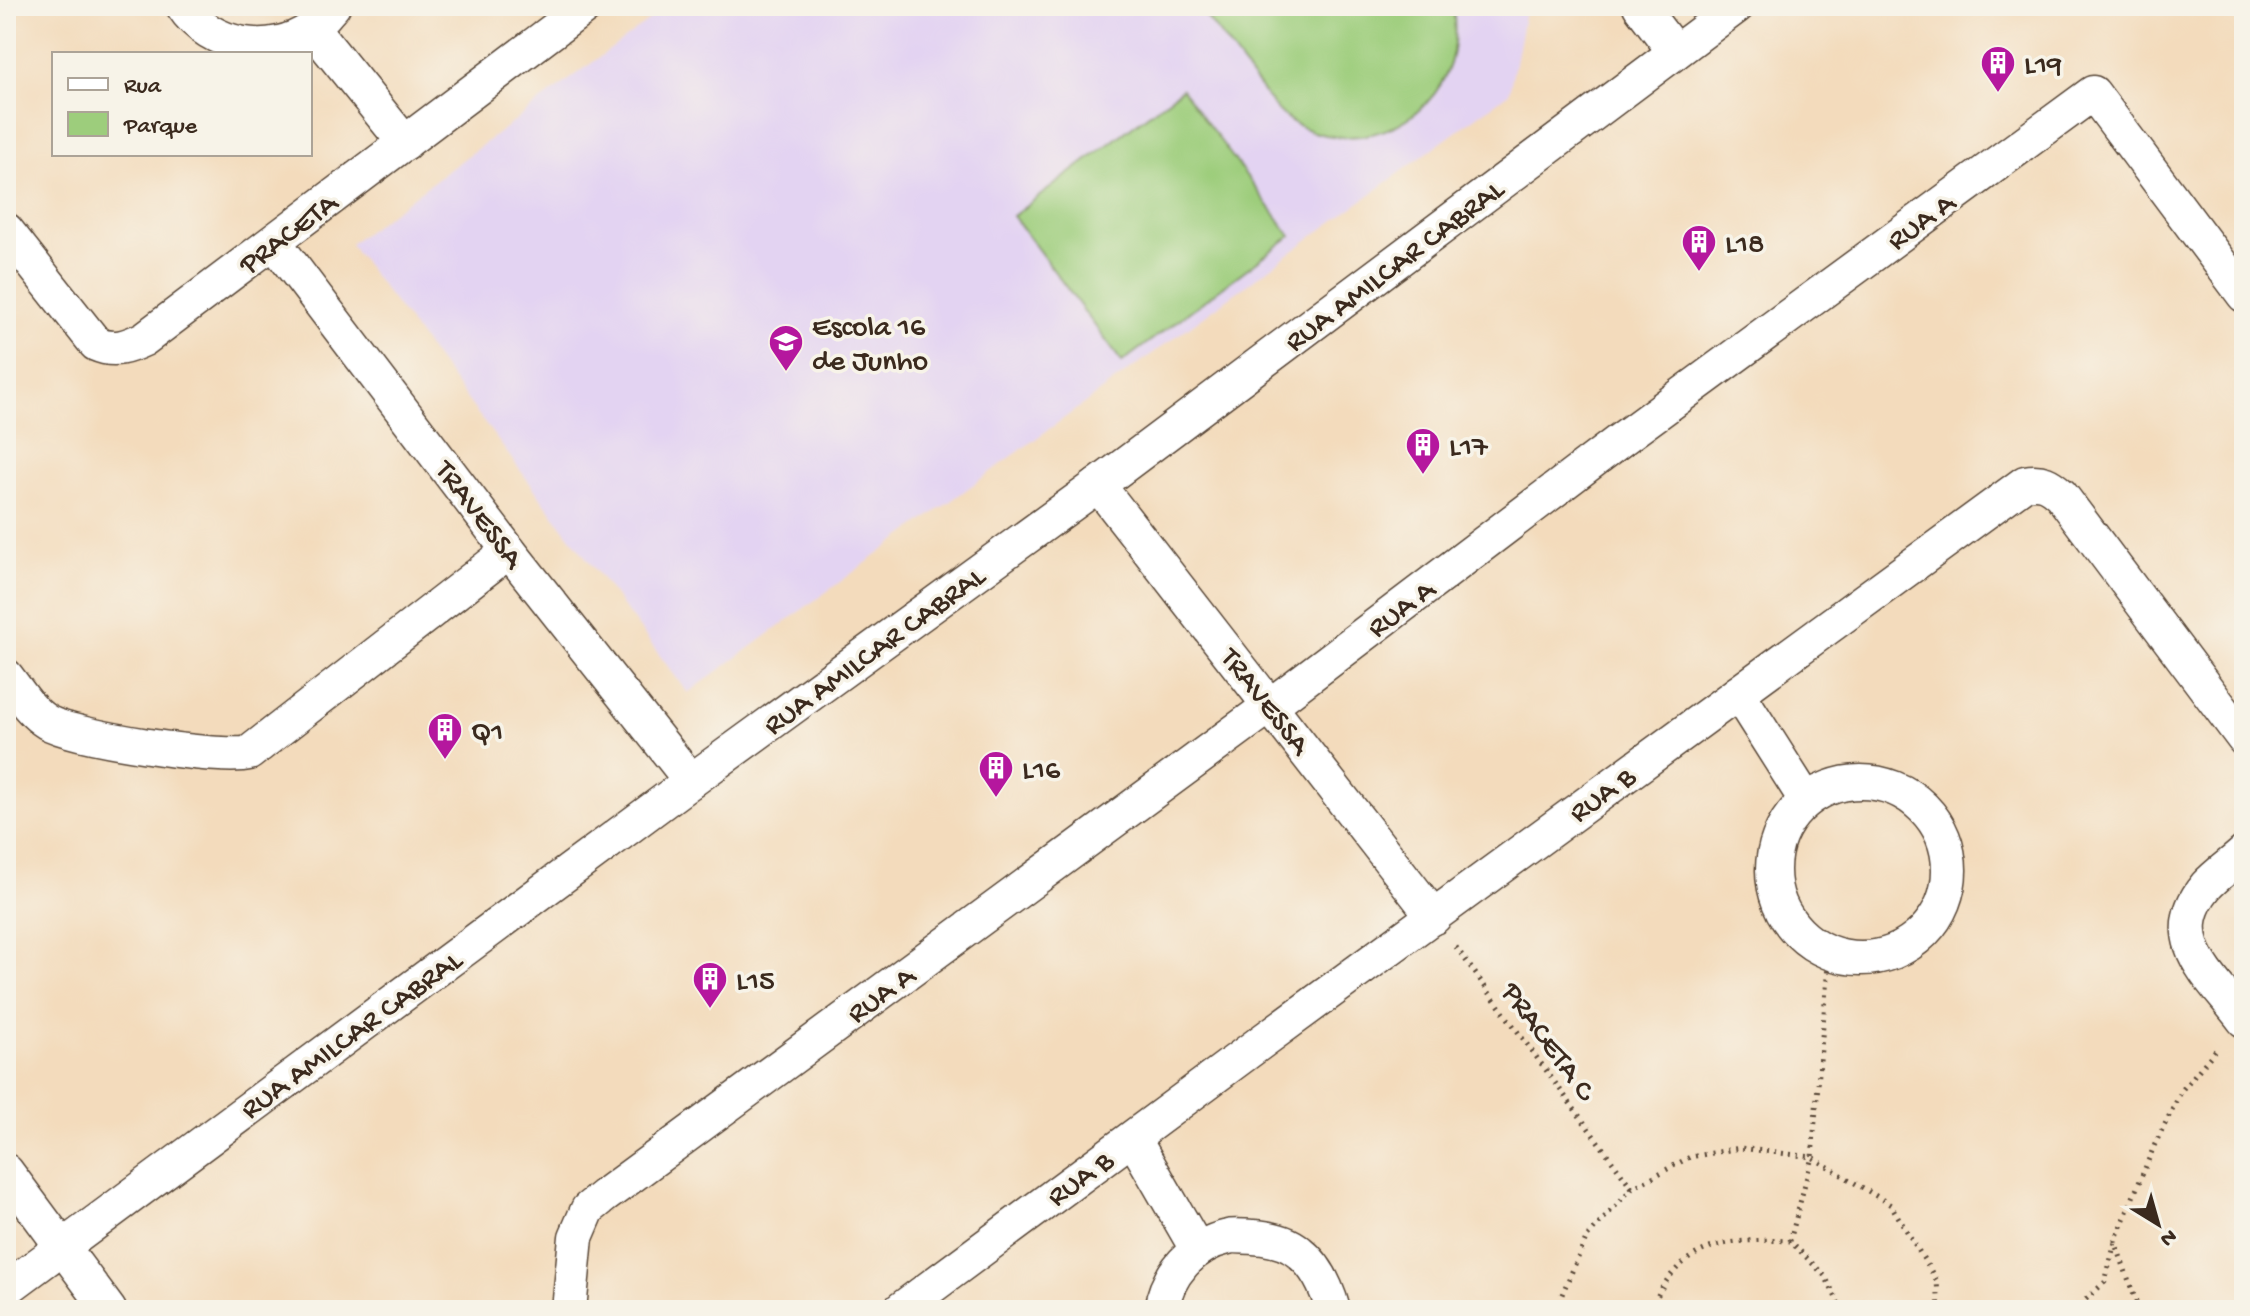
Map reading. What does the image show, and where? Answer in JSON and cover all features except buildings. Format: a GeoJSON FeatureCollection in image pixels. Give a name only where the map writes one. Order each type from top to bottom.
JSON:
{"type":"FeatureCollection","features":[{"type":"Feature","properties":{"kind":"street"},"geometry":{"type":"LineString","coordinates":[[183,6],[189,15],[219,38],[250,46],[283,43],[322,17],[405,143]]}},
{"type":"Feature","properties":{"kind":"street","name":"PRACETA"},"geometry":{"type":"LineString","coordinates":[[6,230],[96,344],[108,349],[126,347],[144,339],[586,6]]}},
{"type":"Feature","properties":{"kind":"street"},"geometry":{"type":"LineString","coordinates":[[1640,6],[1675,52]]}},
{"type":"Feature","properties":{"kind":"street","name":"RUA AMILCAR CABRAL"},"geometry":{"type":"LineString","coordinates":[[6,1289],[691,781],[1098,485],[1737,6]]}},
{"type":"Feature","properties":{"kind":"street","name":"RUA A"},"geometry":{"type":"LineString","coordinates":[[569,1310],[576,1237],[588,1209],[1271,705],[1619,441],[2093,93],[2244,295]]}},
{"type":"Feature","properties":{"kind":"street","name":"TRAVESSA"},"geometry":{"type":"LineString","coordinates":[[274,242],[509,551],[691,781]]}},
{"type":"Feature","properties":{"kind":"street","name":"RUA B"},"geometry":{"type":"LineString","coordinates":[[900,1310],[2025,483],[2038,480],[2061,495],[2244,739]]}},
{"type":"Feature","properties":{"kind":"street","name":"TRAVESSA"},"geometry":{"type":"LineString","coordinates":[[1098,485],[1434,917]]}},
{"type":"Feature","properties":{"kind":"street"},"geometry":{"type":"LineString","coordinates":[[6,676],[45,721],[75,733],[222,755],[249,753],[509,551]]}},
{"type":"Feature","properties":{"kind":"street"},"geometry":{"type":"LineString","coordinates":[[1738,693],[1806,800]]}},
{"type":"Feature","properties":{"kind":"street"},"geometry":{"type":"LineString","coordinates":[[1846,782],[1886,784],[1913,798],[1938,826],[1948,855],[1948,886],[1937,915],[1910,944],[1881,957],[1859,959],[1829,953],[1804,939],[1784,916],[1772,876],[1775,846],[1785,823],[1806,800],[1846,782]]}},
{"type":"Feature","properties":{"kind":"street"},"geometry":{"type":"LineString","coordinates":[[2234,1030],[2188,939],[2187,923],[2193,906],[2207,885],[2244,853]]}},
{"type":"Feature","properties":{"kind":"street"},"geometry":{"type":"LineString","coordinates":[[1133,1138],[1197,1249]]}},
{"type":"Feature","properties":{"kind":"street"},"geometry":{"type":"LineString","coordinates":[[6,1171],[109,1310]]}},
{"type":"Feature","properties":{"kind":"street"},"geometry":{"type":"LineString","coordinates":[[1161,1310],[1164,1294],[1175,1271],[1197,1249],[1229,1236],[1272,1238],[1299,1251],[1324,1280],[1333,1310]]}},
{"type":"Feature","properties":{"kind":"path","name":"PRACETA C"},"geometry":{"type":"LineString","coordinates":[[1434,917],[1632,1188]]}},
{"type":"Feature","properties":{"kind":"path"},"geometry":{"type":"LineString","coordinates":[[1790,1241],[1812,1157],[1829,953]]}},
{"type":"Feature","properties":{"kind":"path"},"geometry":{"type":"LineString","coordinates":[[2074,1310],[2105,1282],[2115,1241],[2155,1144],[2182,1090],[2234,1030]]}},
{"type":"Feature","properties":{"kind":"path"},"geometry":{"type":"LineString","coordinates":[[1559,1310],[1560,1299],[1587,1237],[1632,1188],[1690,1157],[1740,1148],[1812,1157],[1891,1205],[1937,1281],[1939,1310]]}},
{"type":"Feature","properties":{"kind":"path"},"geometry":{"type":"LineString","coordinates":[[1651,1310],[1659,1290],[1682,1263],[1718,1244],[1753,1239],[1790,1241],[1825,1276],[1842,1310]]}},
{"type":"Feature","properties":{"kind":"path"},"geometry":{"type":"LineString","coordinates":[[2115,1241],[2139,1310]]}},
{"type":"Feature","properties":{"kind":"shaded area","name":"Escola 16 de Junho"},"geometry":{"type":"Polygon","coordinates":[[[668,6],[1526,6],[1509,93],[688,693],[350,244],[668,6]]]}},
{"type":"Feature","properties":{"kind":"green space"},"geometry":{"type":"Polygon","coordinates":[[[1198,6],[1453,6],[1454,48],[1447,72],[1434,94],[1417,112],[1397,125],[1374,134],[1350,137],[1326,135],[1302,127],[1277,110],[1198,6]]]}},
{"type":"Feature","properties":{"kind":"green space"},"geometry":{"type":"Polygon","coordinates":[[[1182,89],[1291,236],[1122,362],[1013,216],[1182,89]]]}},
{"type":"Feature","properties":{"kind":"place","name":"L19"},"geometry":{"type":"Point","coordinates":[1998,94]}},
{"type":"Feature","properties":{"kind":"place","name":"L18"},"geometry":{"type":"Point","coordinates":[1699,273]}},
{"type":"Feature","properties":{"kind":"place","name":"Escola 16 de Junho"},"geometry":{"type":"Point","coordinates":[786,373]}},
{"type":"Feature","properties":{"kind":"place","name":"L17"},"geometry":{"type":"Point","coordinates":[1423,476]}},
{"type":"Feature","properties":{"kind":"place","name":"Q1"},"geometry":{"type":"Point","coordinates":[445,761]}},
{"type":"Feature","properties":{"kind":"place","name":"L16"},"geometry":{"type":"Point","coordinates":[996,799]}},
{"type":"Feature","properties":{"kind":"place","name":"L15"},"geometry":{"type":"Point","coordinates":[710,1010]}}]}
